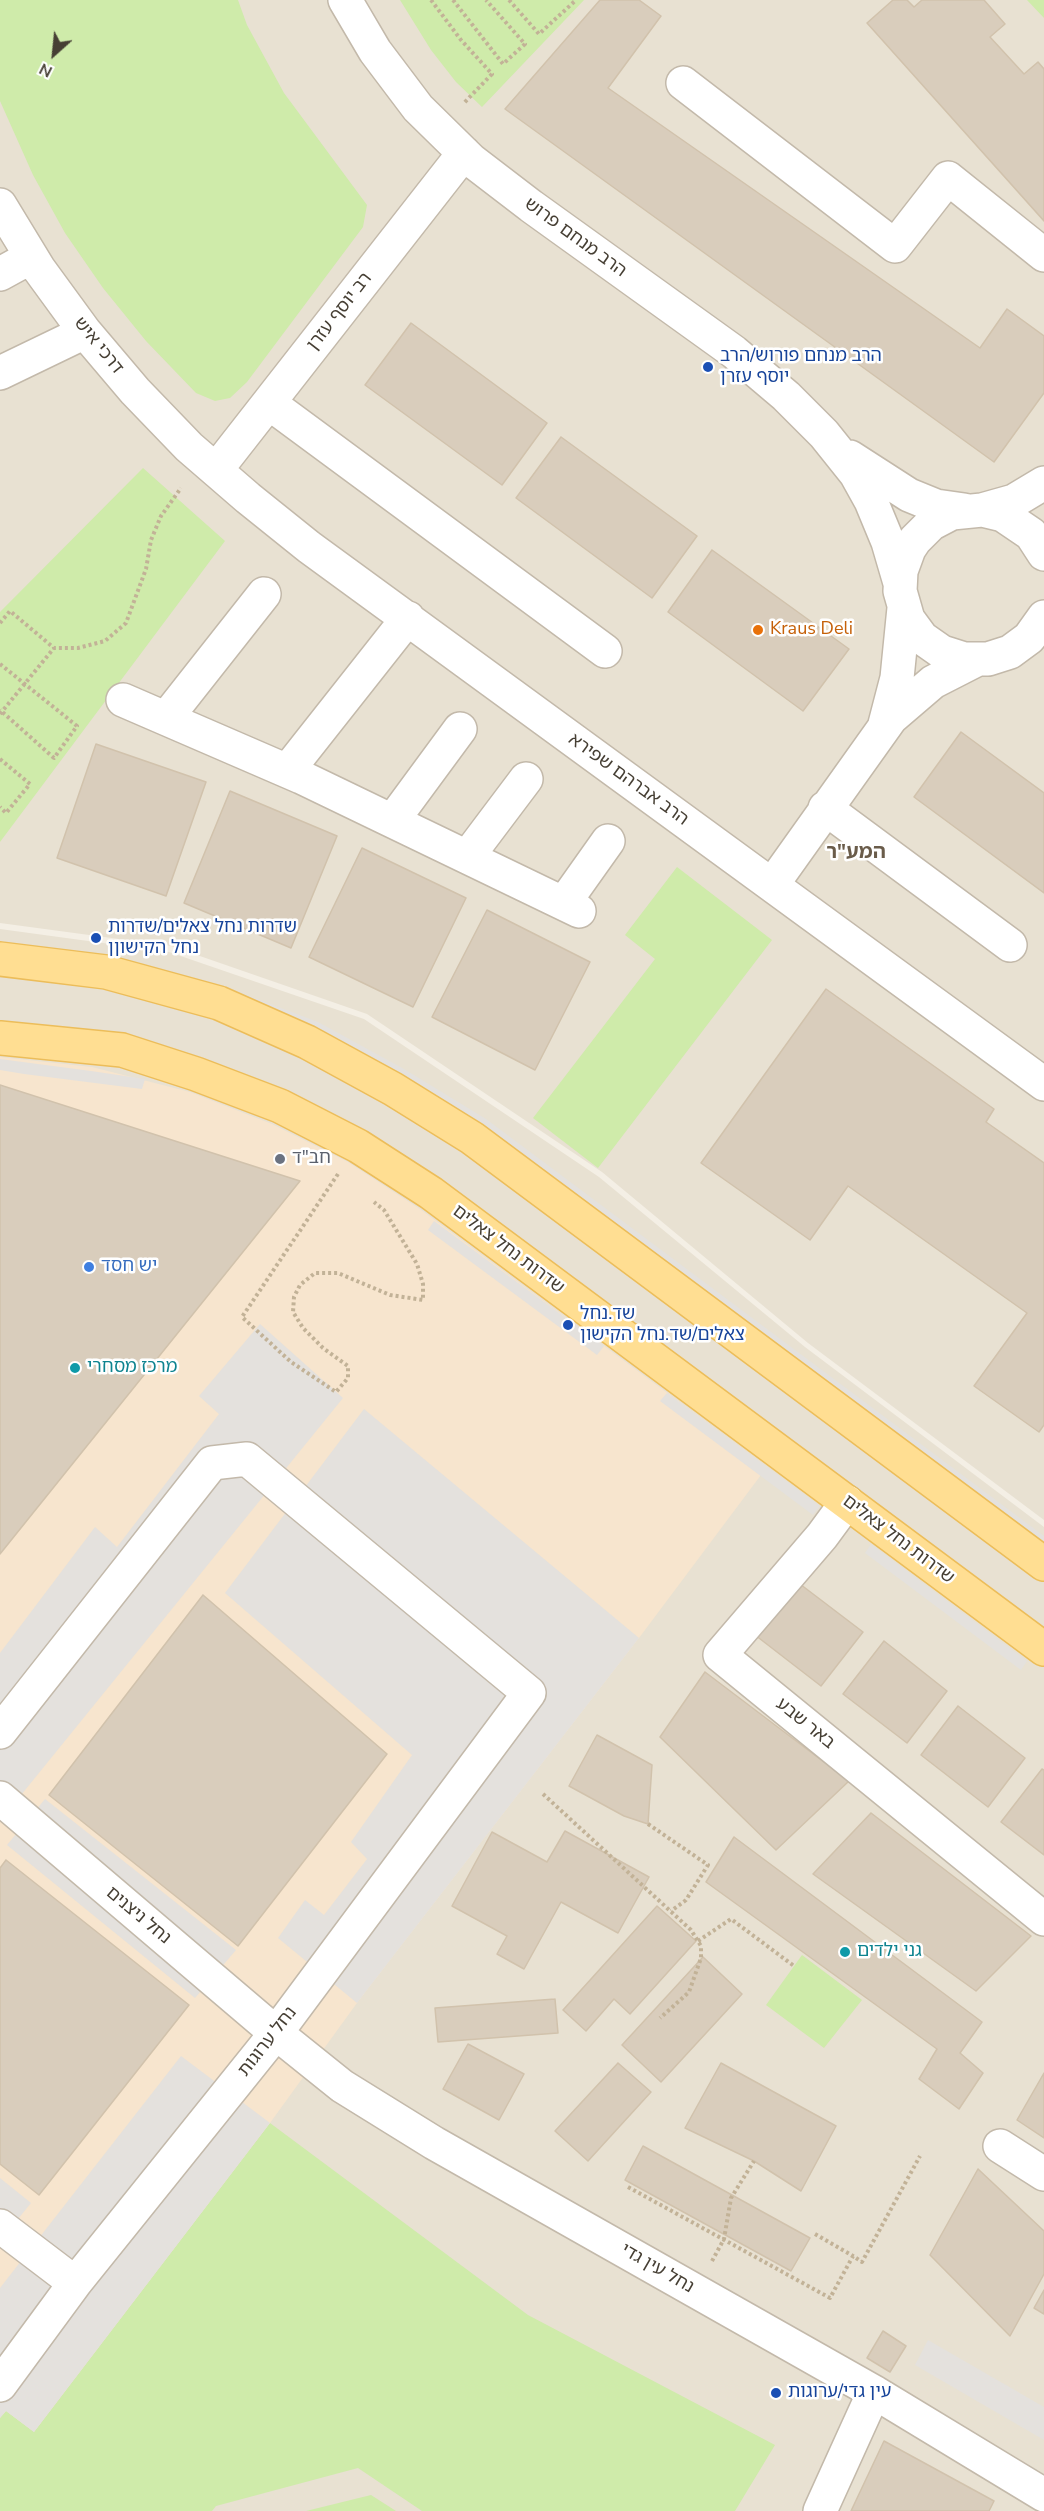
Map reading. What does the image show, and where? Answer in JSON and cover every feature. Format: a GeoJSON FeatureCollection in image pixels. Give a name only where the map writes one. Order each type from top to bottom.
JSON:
{"type":"FeatureCollection","features":[{"type":"Feature","properties":{"kind":"main road"},"geometry":{"type":"LineString","coordinates":[[0,959],[106,972],[219,1003],[307,1042],[393,1089],[472,1138],[1044,1564]]}},
{"type":"Feature","properties":{"kind":"main road","name":"שדרות נחל צאלים"},"geometry":{"type":"LineString","coordinates":[[0,1038],[122,1050],[196,1074],[280,1107],[358,1146],[431,1193],[1044,1649]]}},
{"type":"Feature","properties":{"kind":"street","name":"הרב מנחם פרוש"},"geometry":{"type":"LineString","coordinates":[[345,0],[375,51],[418,108],[464,153],[531,206],[734,352],[786,396],[836,447],[856,474],[871,501],[888,542],[902,595]]}},
{"type":"Feature","properties":{"kind":"street"},"geometry":{"type":"LineString","coordinates":[[683,83],[895,246],[948,178],[1044,255]]}},
{"type":"Feature","properties":{"kind":"street","name":"רב יוסף עזרן"},"geometry":{"type":"LineString","coordinates":[[210,465],[269,404],[464,153]]}},
{"type":"Feature","properties":{"kind":"street","name":"דרכי איש"},"geometry":{"type":"LineString","coordinates":[[0,205],[31,257],[85,332],[135,392],[210,465]]}},
{"type":"Feature","properties":{"kind":"street"},"geometry":{"type":"LineString","coordinates":[[0,274],[31,257]]}},
{"type":"Feature","properties":{"kind":"street"},"geometry":{"type":"LineString","coordinates":[[0,373],[85,332]]}},
{"type":"Feature","properties":{"kind":"street"},"geometry":{"type":"LineString","coordinates":[[269,404],[605,651]]}},
{"type":"Feature","properties":{"kind":"street","name":"הרב מנחם פרוש"},"geometry":{"type":"LineString","coordinates":[[836,447],[909,495],[936,506],[1003,515],[1023,526],[1044,554]]}},
{"type":"Feature","properties":{"kind":"street","name":"הרב אברהם שפירא"},"geometry":{"type":"LineString","coordinates":[[210,465],[309,547],[1044,1084]]}},
{"type":"Feature","properties":{"kind":"street"},"geometry":{"type":"LineString","coordinates":[[884,726],[897,678],[905,560],[915,540],[941,518],[1014,501],[1044,483]]}},
{"type":"Feature","properties":{"kind":"street"},"geometry":{"type":"LineString","coordinates":[[167,717],[264,594]]}},
{"type":"Feature","properties":{"kind":"street"},"geometry":{"type":"LineString","coordinates":[[902,595],[915,629],[932,646],[953,657],[976,660]]}},
{"type":"Feature","properties":{"kind":"street"},"geometry":{"type":"LineString","coordinates":[[772,885],[884,726],[924,688],[951,671],[976,660],[1010,652],[1029,638],[1044,617]]}},
{"type":"Feature","properties":{"kind":"street"},"geometry":{"type":"LineString","coordinates":[[288,770],[408,618]]}},
{"type":"Feature","properties":{"kind":"street"},"geometry":{"type":"LineString","coordinates":[[1010,652],[1044,655]]}},
{"type":"Feature","properties":{"kind":"street"},"geometry":{"type":"LineString","coordinates":[[123,700],[288,770],[572,907],[608,841]]}},
{"type":"Feature","properties":{"kind":"street"},"geometry":{"type":"LineString","coordinates":[[393,820],[460,729]]}},
{"type":"Feature","properties":{"kind":"street"},"geometry":{"type":"LineString","coordinates":[[468,856],[525,778]]}},
{"type":"Feature","properties":{"kind":"street"},"geometry":{"type":"LineString","coordinates":[[825,808],[1010,945]]}},
{"type":"Feature","properties":{"kind":"street","name":"נחל ערוגות"},"geometry":{"type":"LineString","coordinates":[[0,1732],[212,1463],[247,1459],[529,1693],[276,2033],[75,2283],[0,2385]]}},
{"type":"Feature","properties":{"kind":"street","name":"באר שבע"},"geometry":{"type":"LineString","coordinates":[[847,1502],[822,1536],[720,1655],[1044,1919]]}},
{"type":"Feature","properties":{"kind":"street","name":"נחל ניצנים"},"geometry":{"type":"LineString","coordinates":[[0,1798],[276,2033]]}},
{"type":"Feature","properties":{"kind":"street","name":"נחל עין גדי"},"geometry":{"type":"LineString","coordinates":[[276,2033],[342,2086],[434,2143],[874,2392],[1044,2495]]}},
{"type":"Feature","properties":{"kind":"street"},"geometry":{"type":"LineString","coordinates":[[1000,2146],[1044,2174]]}},
{"type":"Feature","properties":{"kind":"street"},"geometry":{"type":"LineString","coordinates":[[0,2226],[75,2283]]}},
{"type":"Feature","properties":{"kind":"street"},"geometry":{"type":"LineString","coordinates":[[820,2511],[874,2392]]}},
{"type":"Feature","properties":{"kind":"path"},"geometry":{"type":"LineString","coordinates":[[431,0],[461,40],[492,74],[439,128]]}},
{"type":"Feature","properties":{"kind":"path"},"geometry":{"type":"LineString","coordinates":[[453,0],[503,64],[525,44],[486,0]]}},
{"type":"Feature","properties":{"kind":"path"},"geometry":{"type":"LineString","coordinates":[[509,0],[539,34],[575,1],[573,0]]}},
{"type":"Feature","properties":{"kind":"path"},"geometry":{"type":"LineString","coordinates":[[0,623],[10,611],[54,648],[78,648],[105,641],[126,623],[146,569],[151,540],[161,516],[210,465]]}},
{"type":"Feature","properties":{"kind":"path"},"geometry":{"type":"LineString","coordinates":[[0,664],[24,684],[77,726],[54,758],[1,712],[24,684],[54,648]]}},
{"type":"Feature","properties":{"kind":"path"},"geometry":{"type":"LineString","coordinates":[[0,759],[30,784],[6,813],[0,807]]}},
{"type":"Feature","properties":{"kind":"path"},"geometry":{"type":"LineString","coordinates":[[358,1146],[242,1317],[291,1362],[336,1392],[348,1378],[348,1366],[323,1348],[303,1328],[293,1312],[294,1297],[300,1285],[315,1274],[338,1273],[390,1295],[423,1300],[423,1284],[417,1264],[384,1210],[366,1196]]}},
{"type":"Feature","properties":{"kind":"path"},"geometry":{"type":"LineString","coordinates":[[339,1173],[348,1181]]}},
{"type":"Feature","properties":{"kind":"path"},"geometry":{"type":"LineString","coordinates":[[543,1794],[691,1930],[701,1946],[701,1958],[689,1992],[660,2018]]}},
{"type":"Feature","properties":{"kind":"path"},"geometry":{"type":"LineString","coordinates":[[648,1824],[708,1865],[686,1900],[671,1911]]}},
{"type":"Feature","properties":{"kind":"path"},"geometry":{"type":"LineString","coordinates":[[698,1941],[731,1919],[794,1966]]}},
{"type":"Feature","properties":{"kind":"path"},"geometry":{"type":"LineString","coordinates":[[815,2234],[862,2262],[920,2156]]}},
{"type":"Feature","properties":{"kind":"path"},"geometry":{"type":"LineString","coordinates":[[697,2291],[724,2239],[731,2198],[754,2161]]}},
{"type":"Feature","properties":{"kind":"path"},"geometry":{"type":"LineString","coordinates":[[628,2187],[830,2298],[853,2256]]}},
{"type":"Feature","properties":{"kind":"shaded area","name":"המע\"ר"},"geometry":{"type":"Polygon","coordinates":[[[0,0],[1044,0],[1044,1520],[808,1343],[602,1172],[367,1014],[171,946],[0,923],[0,0]]]}},
{"type":"Feature","properties":{"kind":"shaded area"},"geometry":{"type":"Polygon","coordinates":[[[0,929],[169,952],[364,1019],[599,1177],[805,1347],[1044,1527],[1044,2511],[0,2511],[0,929]]]}},
{"type":"Feature","properties":{"kind":"shaded area"},"geometry":{"type":"Polygon","coordinates":[[[220,985],[318,1022],[404,1069],[486,1119],[1044,1536],[1044,1550],[479,1128],[216,996],[220,985]]]}},
{"type":"Feature","properties":{"kind":"shaded area"},"geometry":{"type":"Polygon","coordinates":[[[0,1057],[92,1067],[190,1092],[272,1124],[348,1162],[420,1209],[767,1467],[639,1638],[357,2003],[270,2123],[34,2432],[6,2411],[0,2418],[0,1057]]]}},
{"type":"Feature","properties":{"kind":"shaded area"},"geometry":{"type":"Polygon","coordinates":[[[0,1059],[145,1079],[142,1089],[24,1074],[0,1070],[0,1059]]]}},
{"type":"Feature","properties":{"kind":"shaded area"},"geometry":{"type":"Polygon","coordinates":[[[434,1221],[604,1346],[597,1355],[428,1230],[434,1221]]]}},
{"type":"Feature","properties":{"kind":"shaded area"},"geometry":{"type":"Polygon","coordinates":[[[260,1324],[343,1398],[0,1821],[0,1653],[95,1527],[117,1547],[219,1414],[199,1396],[260,1324]]]}},
{"type":"Feature","properties":{"kind":"shaded area"},"geometry":{"type":"Polygon","coordinates":[[[667,1393],[820,1506],[813,1515],[660,1401],[667,1393]]]}},
{"type":"Feature","properties":{"kind":"shaded area"},"geometry":{"type":"Polygon","coordinates":[[[364,1409],[639,1638],[357,2003],[278,1938],[305,1900],[324,1915],[367,1859],[351,1842],[412,1755],[225,1593],[364,1409]]]}},
{"type":"Feature","properties":{"kind":"shaded area"},"geometry":{"type":"Polygon","coordinates":[[[871,1544],[1027,1661],[1021,1670],[865,1553],[871,1544]]]}},
{"type":"Feature","properties":{"kind":"shaded area"},"geometry":{"type":"Polygon","coordinates":[[[45,1799],[236,1950],[195,1998],[7,1845],[45,1799]]]}},
{"type":"Feature","properties":{"kind":"shaded area"},"geometry":{"type":"Polygon","coordinates":[[[181,2056],[270,2123],[34,2432],[6,2411],[0,2418],[0,2288],[181,2056]]]}},
{"type":"Feature","properties":{"kind":"shaded area"},"geometry":{"type":"Polygon","coordinates":[[[0,2178],[31,2203],[0,2241],[0,2178]]]}},
{"type":"Feature","properties":{"kind":"shaded area"},"geometry":{"type":"Polygon","coordinates":[[[928,2340],[1044,2407],[1044,2440],[915,2365],[928,2340]]]}},
{"type":"Feature","properties":{"kind":"green space"},"geometry":{"type":"Polygon","coordinates":[[[0,0],[238,0],[247,25],[284,93],[367,205],[363,227],[247,382],[230,398],[215,401],[196,393],[146,341],[103,288],[65,233],[33,175],[0,101],[0,0]]]}},
{"type":"Feature","properties":{"kind":"green space"},"geometry":{"type":"Polygon","coordinates":[[[400,0],[584,0],[482,107],[456,82],[431,50],[400,0]]]}},
{"type":"Feature","properties":{"kind":"green space"},"geometry":{"type":"Polygon","coordinates":[[[1027,0],[1044,0],[1044,18],[1027,0]]]}},
{"type":"Feature","properties":{"kind":"green space"},"geometry":{"type":"Polygon","coordinates":[[[143,468],[225,541],[0,842],[0,612],[143,468]]]}},
{"type":"Feature","properties":{"kind":"green space"},"geometry":{"type":"Polygon","coordinates":[[[677,867],[772,940],[598,1168],[533,1118],[655,959],[625,935],[677,867]]]}},
{"type":"Feature","properties":{"kind":"green space"},"geometry":{"type":"Polygon","coordinates":[[[802,1955],[862,2000],[824,2048],[766,2005],[802,1955]]]}},
{"type":"Feature","properties":{"kind":"green space"},"geometry":{"type":"Polygon","coordinates":[[[270,2123],[528,2315],[775,2445],[735,2511],[422,2511],[358,2468],[216,2506],[212,2511],[0,2511],[0,2418],[6,2411],[34,2432],[270,2123]]]}},
{"type":"Feature","properties":{"kind":"green space"},"geometry":{"type":"Polygon","coordinates":[[[371,2495],[396,2511],[306,2511],[371,2495]]]}},
{"type":"Feature","properties":{"kind":"building"},"geometry":{"type":"Polygon","coordinates":[[[600,0],[639,0],[661,16],[608,88],[980,348],[1007,309],[1044,336],[1044,393],[994,462],[505,109],[600,0]]]}},
{"type":"Feature","properties":{"kind":"building"},"geometry":{"type":"Polygon","coordinates":[[[893,0],[907,0],[914,7],[922,0],[984,0],[1005,24],[990,37],[1024,74],[1038,62],[1044,69],[1044,221],[867,23],[893,0]]]}},
{"type":"Feature","properties":{"kind":"building"},"geometry":{"type":"Polygon","coordinates":[[[411,323],[547,423],[502,485],[365,385],[411,323]]]}},
{"type":"Feature","properties":{"kind":"building"},"geometry":{"type":"Polygon","coordinates":[[[561,437],[697,536],[652,598],[516,498],[561,437]]]}},
{"type":"Feature","properties":{"kind":"building","name":"Kraus Deli"},"geometry":{"type":"Polygon","coordinates":[[[712,550],[849,649],[803,711],[668,612],[712,550]]]}},
{"type":"Feature","properties":{"kind":"building"},"geometry":{"type":"Polygon","coordinates":[[[961,732],[1044,793],[1044,893],[914,797],[961,732]]]}},
{"type":"Feature","properties":{"kind":"building"},"geometry":{"type":"Polygon","coordinates":[[[96,744],[206,782],[166,896],[57,858],[96,744]]]}},
{"type":"Feature","properties":{"kind":"building"},"geometry":{"type":"Polygon","coordinates":[[[230,791],[337,836],[291,948],[184,903],[230,791]]]}},
{"type":"Feature","properties":{"kind":"building"},"geometry":{"type":"Polygon","coordinates":[[[362,848],[466,898],[413,1007],[309,957],[362,848]]]}},
{"type":"Feature","properties":{"kind":"building"},"geometry":{"type":"Polygon","coordinates":[[[487,910],[590,962],[535,1070],[432,1017],[487,910]]]}},
{"type":"Feature","properties":{"kind":"building"},"geometry":{"type":"Polygon","coordinates":[[[826,989],[994,1109],[986,1122],[1044,1163],[1044,1425],[1039,1432],[974,1386],[1027,1313],[848,1186],[810,1240],[701,1163],[826,989]]]}},
{"type":"Feature","properties":{"kind":"building","name":"מרכז מסחרי"},"geometry":{"type":"Polygon","coordinates":[[[0,1085],[300,1181],[0,1554],[0,1085]]]}},
{"type":"Feature","properties":{"kind":"building"},"geometry":{"type":"Polygon","coordinates":[[[796,1581],[863,1632],[821,1686],[755,1635],[796,1581]]]}},
{"type":"Feature","properties":{"kind":"building"},"geometry":{"type":"Polygon","coordinates":[[[203,1595],[387,1754],[238,1946],[49,1795],[203,1595]]]}},
{"type":"Feature","properties":{"kind":"building"},"geometry":{"type":"Polygon","coordinates":[[[884,1641],[947,1691],[907,1743],[843,1694],[884,1641]]]}},
{"type":"Feature","properties":{"kind":"building"},"geometry":{"type":"Polygon","coordinates":[[[705,1672],[849,1781],[776,1850],[660,1737],[705,1672]]]}},
{"type":"Feature","properties":{"kind":"building"},"geometry":{"type":"Polygon","coordinates":[[[958,1706],[1025,1758],[988,1807],[921,1755],[958,1706]]]}},
{"type":"Feature","properties":{"kind":"building"},"geometry":{"type":"Polygon","coordinates":[[[597,1735],[652,1765],[648,1824],[624,1816],[569,1786],[597,1735]]]}},
{"type":"Feature","properties":{"kind":"building"},"geometry":{"type":"Polygon","coordinates":[[[1042,1769],[1044,1770],[1044,1855],[1001,1822],[1042,1769]]]}},
{"type":"Feature","properties":{"kind":"building"},"geometry":{"type":"Polygon","coordinates":[[[871,1813],[1031,1936],[976,1991],[813,1874],[871,1813]]]}},
{"type":"Feature","properties":{"kind":"building"},"geometry":{"type":"Polygon","coordinates":[[[565,1831],[649,1877],[618,1933],[561,1902],[524,1969],[497,1954],[507,1936],[452,1906],[492,1832],[547,1862],[565,1831]]]}},
{"type":"Feature","properties":{"kind":"building","name":"גני ילדים"},"geometry":{"type":"Polygon","coordinates":[[[734,1837],[982,2022],[960,2053],[983,2073],[959,2109],[919,2079],[937,2049],[706,1882],[734,1837]]]}},
{"type":"Feature","properties":{"kind":"building"},"geometry":{"type":"Polygon","coordinates":[[[6,1860],[189,2005],[39,2195],[0,2164],[0,1868],[6,1860]]]}},
{"type":"Feature","properties":{"kind":"building"},"geometry":{"type":"Polygon","coordinates":[[[657,1906],[696,1941],[630,2014],[614,1999],[586,2031],[563,2010],[657,1906]]]}},
{"type":"Feature","properties":{"kind":"building"},"geometry":{"type":"Polygon","coordinates":[[[703,1957],[742,1994],[661,2082],[622,2045],[703,1957]]]}},
{"type":"Feature","properties":{"kind":"building"},"geometry":{"type":"Polygon","coordinates":[[[555,1999],[558,2033],[438,2042],[435,2008],[555,1999]]]}},
{"type":"Feature","properties":{"kind":"building"},"geometry":{"type":"Polygon","coordinates":[[[468,2044],[524,2074],[499,2120],[443,2089],[468,2044]]]}},
{"type":"Feature","properties":{"kind":"building"},"geometry":{"type":"Polygon","coordinates":[[[618,2063],[651,2092],[588,2161],[555,2131],[618,2063]]]}},
{"type":"Feature","properties":{"kind":"building"},"geometry":{"type":"Polygon","coordinates":[[[721,2063],[836,2126],[801,2191],[754,2161],[685,2128],[721,2063]]]}},
{"type":"Feature","properties":{"kind":"building"},"geometry":{"type":"Polygon","coordinates":[[[1044,2073],[1044,2138],[1017,2120],[1044,2073]]]}},
{"type":"Feature","properties":{"kind":"building"},"geometry":{"type":"Polygon","coordinates":[[[643,2146],[810,2238],[791,2271],[625,2180],[643,2146]]]}},
{"type":"Feature","properties":{"kind":"building"},"geometry":{"type":"Polygon","coordinates":[[[978,2169],[1044,2231],[1044,2274],[1010,2336],[930,2255],[978,2169]]]}},
{"type":"Feature","properties":{"kind":"building"},"geometry":{"type":"Polygon","coordinates":[[[1044,2290],[1044,2314],[1034,2308],[1044,2290]]]}},
{"type":"Feature","properties":{"kind":"building"},"geometry":{"type":"Polygon","coordinates":[[[883,2331],[906,2346],[890,2372],[867,2358],[883,2331]]]}},
{"type":"Feature","properties":{"kind":"building"},"geometry":{"type":"Polygon","coordinates":[[[884,2441],[994,2501],[989,2511],[851,2511],[884,2441]]]}},
{"type":"Feature","properties":{"kind":"place","name":"הרב מנחם פורוש/הרב יוסף עזרן"},"geometry":{"type":"Point","coordinates":[708,367]}},
{"type":"Feature","properties":{"kind":"place","name":"Kraus Deli"},"geometry":{"type":"Point","coordinates":[758,630]}},
{"type":"Feature","properties":{"kind":"place","name":"שדרות נחל צאלים/שדרות נחל הקישוןן"},"geometry":{"type":"Point","coordinates":[96,938]}},
{"type":"Feature","properties":{"kind":"place","name":"חב\"ד"},"geometry":{"type":"Point","coordinates":[280,1159]}},
{"type":"Feature","properties":{"kind":"place","name":"יש חסד"},"geometry":{"type":"Point","coordinates":[89,1267]}},
{"type":"Feature","properties":{"kind":"place","name":"שד.נחל צאלים/שד.נחל הקישון"},"geometry":{"type":"Point","coordinates":[568,1325]}},
{"type":"Feature","properties":{"kind":"place","name":"מרכז מסחרי"},"geometry":{"type":"Point","coordinates":[75,1368]}},
{"type":"Feature","properties":{"kind":"place","name":"גני ילדים"},"geometry":{"type":"Point","coordinates":[845,1952]}},
{"type":"Feature","properties":{"kind":"place","name":"עין גדי/ערוגות"},"geometry":{"type":"Point","coordinates":[776,2393]}},
{"type":"Feature","properties":{"kind":"district","name":"המע\"ר"},"geometry":{"type":"Point","coordinates":[856,853]}}]}
